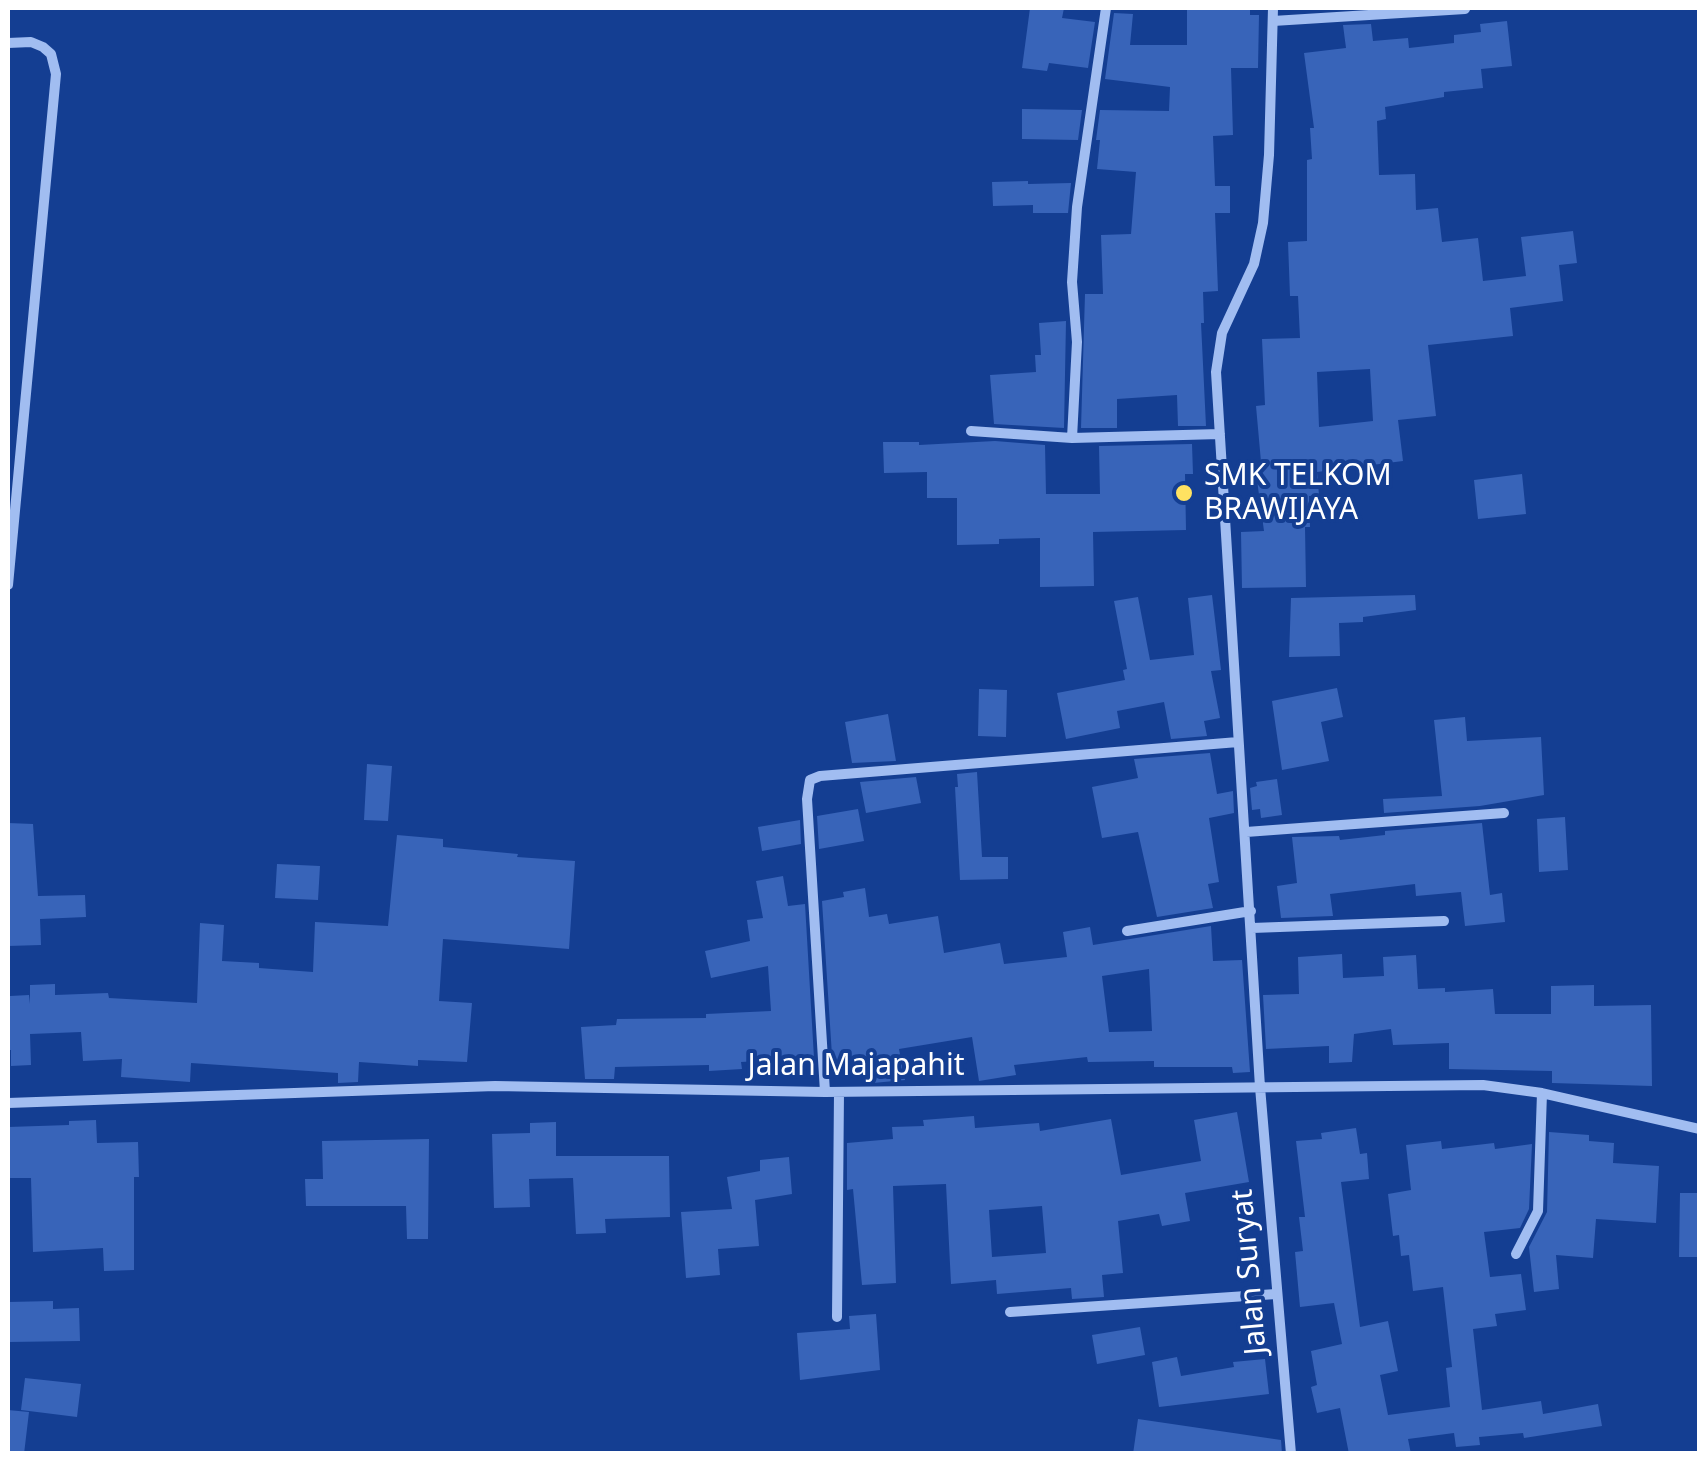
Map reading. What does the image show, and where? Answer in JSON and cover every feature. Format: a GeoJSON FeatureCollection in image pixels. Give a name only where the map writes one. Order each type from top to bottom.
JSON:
{"type":"FeatureCollection","features":[{"type":"Feature","properties":{"kind":"street"},"geometry":{"type":"LineString","coordinates":[[1072,438],[1078,342],[1072,282],[1077,207],[1106,8]]}},
{"type":"Feature","properties":{"kind":"street","name":"Jalan Suryat"},"geometry":{"type":"LineString","coordinates":[[1273,8],[1263,223],[1254,264],[1222,333],[1216,372],[1260,1087],[1291,1454]]}},
{"type":"Feature","properties":{"kind":"street"},"geometry":{"type":"LineString","coordinates":[[1273,21],[1465,8]]}},
{"type":"Feature","properties":{"kind":"street"},"geometry":{"type":"LineString","coordinates":[[8,43],[31,42],[52,54],[56,74],[8,585]]}},
{"type":"Feature","properties":{"kind":"street"},"geometry":{"type":"LineString","coordinates":[[971,432],[1072,438],[1220,434]]}},
{"type":"Feature","properties":{"kind":"street"},"geometry":{"type":"LineString","coordinates":[[826,1092],[807,799],[810,780],[820,776],[1238,742]]}},
{"type":"Feature","properties":{"kind":"street"},"geometry":{"type":"LineString","coordinates":[[1246,832],[1504,813]]}},
{"type":"Feature","properties":{"kind":"street"},"geometry":{"type":"LineString","coordinates":[[1127,931],[1251,911]]}},
{"type":"Feature","properties":{"kind":"street"},"geometry":{"type":"LineString","coordinates":[[1252,928],[1444,921]]}},
{"type":"Feature","properties":{"kind":"street","name":"Jalan Majapahit"},"geometry":{"type":"LineString","coordinates":[[8,1103],[495,1086],[839,1092],[1483,1085],[1542,1093],[1700,1130]]}},
{"type":"Feature","properties":{"kind":"street"},"geometry":{"type":"LineString","coordinates":[[838,1317],[839,1092]]}},
{"type":"Feature","properties":{"kind":"street"},"geometry":{"type":"LineString","coordinates":[[1516,1254],[1538,1211],[1542,1093]]}},
{"type":"Feature","properties":{"kind":"street"},"geometry":{"type":"LineString","coordinates":[[1010,1312],[1276,1294]]}},
{"type":"Feature","properties":{"kind":"building"},"geometry":{"type":"Polygon","coordinates":[[[1030,8],[1064,8],[1062,18],[1095,22],[1088,68],[1049,63],[1047,71],[1022,68],[1030,8]]]}},
{"type":"Feature","properties":{"kind":"building"},"geometry":{"type":"Polygon","coordinates":[[[1187,8],[1250,8],[1250,15],[1259,15],[1258,68],[1231,68],[1233,135],[1213,136],[1215,186],[1230,186],[1230,213],[1215,213],[1218,291],[1203,292],[1206,426],[1178,426],[1177,395],[1117,399],[1117,428],[1081,428],[1085,294],[1103,294],[1101,235],[1131,234],[1136,172],[1097,169],[1100,110],[1169,111],[1170,87],[1105,79],[1114,13],[1133,14],[1130,45],[1187,45],[1187,8]]]}},
{"type":"Feature","properties":{"kind":"building"},"geometry":{"type":"Polygon","coordinates":[[[1507,21],[1512,66],[1481,69],[1483,88],[1444,92],[1444,97],[1385,107],[1386,119],[1377,121],[1379,175],[1415,174],[1416,210],[1438,208],[1442,242],[1478,238],[1483,281],[1526,276],[1521,237],[1573,231],[1577,263],[1559,265],[1563,301],[1510,308],[1513,336],[1428,345],[1436,416],[1398,420],[1403,461],[1317,472],[1319,495],[1309,496],[1310,527],[1305,527],[1306,587],[1242,588],[1241,532],[1264,531],[1256,473],[1262,473],[1256,406],[1265,405],[1262,339],[1300,338],[1298,296],[1290,296],[1288,242],[1307,241],[1307,160],[1312,159],[1310,128],[1314,128],[1304,53],[1346,48],[1343,25],[1371,24],[1373,41],[1408,38],[1409,48],[1454,43],[1454,35],[1481,32],[1480,24],[1507,21]],[[1370,369],[1317,372],[1319,427],[1373,421],[1370,369]]]}},
{"type":"Feature","properties":{"kind":"building"},"geometry":{"type":"Polygon","coordinates":[[[1022,109],[1082,110],[1078,140],[1022,139],[1022,109]]]}},
{"type":"Feature","properties":{"kind":"building"},"geometry":{"type":"Polygon","coordinates":[[[992,182],[1071,183],[1068,213],[1033,213],[1033,205],[993,206],[992,182]]]}},
{"type":"Feature","properties":{"kind":"building"},"geometry":{"type":"Polygon","coordinates":[[[1066,321],[1064,428],[994,424],[990,375],[1036,372],[1035,355],[1041,355],[1039,323],[1066,321]]]}},
{"type":"Feature","properties":{"kind":"building"},"geometry":{"type":"Polygon","coordinates":[[[995,441],[1045,445],[1046,494],[1100,494],[1099,446],[1192,444],[1193,474],[1185,474],[1186,530],[1093,532],[1094,586],[1040,587],[1040,538],[957,545],[957,498],[927,498],[927,472],[884,473],[883,442],[919,445],[995,441]]]}},
{"type":"Feature","properties":{"kind":"building"},"geometry":{"type":"Polygon","coordinates":[[[1522,474],[1526,514],[1478,519],[1474,480],[1522,474]]]}},
{"type":"Feature","properties":{"kind":"building"},"geometry":{"type":"Polygon","coordinates":[[[1212,595],[1221,670],[1211,671],[1220,718],[1204,721],[1207,736],[1171,739],[1164,702],[1117,711],[1120,728],[1066,739],[1057,693],[1125,680],[1123,670],[1127,669],[1114,601],[1138,597],[1150,660],[1194,655],[1188,598],[1212,595]]]}},
{"type":"Feature","properties":{"kind":"building"},"geometry":{"type":"Polygon","coordinates":[[[1415,595],[1416,610],[1363,617],[1363,622],[1339,623],[1340,656],[1289,657],[1291,598],[1415,595]]]}},
{"type":"Feature","properties":{"kind":"building"},"geometry":{"type":"Polygon","coordinates":[[[1337,688],[1343,717],[1321,722],[1329,761],[1282,770],[1272,701],[1337,688]]]}},
{"type":"Feature","properties":{"kind":"building"},"geometry":{"type":"Polygon","coordinates":[[[979,689],[1007,690],[1006,737],[978,736],[979,689]]]}},
{"type":"Feature","properties":{"kind":"building"},"geometry":{"type":"Polygon","coordinates":[[[888,714],[896,761],[852,763],[845,722],[888,714]]]}},
{"type":"Feature","properties":{"kind":"building"},"geometry":{"type":"Polygon","coordinates":[[[1465,717],[1467,741],[1541,737],[1544,795],[1480,806],[1384,813],[1383,799],[1442,796],[1434,720],[1465,717]]]}},
{"type":"Feature","properties":{"kind":"building"},"geometry":{"type":"Polygon","coordinates":[[[1210,753],[1217,794],[1233,791],[1234,813],[1209,818],[1219,882],[1208,884],[1213,908],[1157,917],[1138,832],[1102,838],[1092,787],[1138,778],[1134,759],[1210,753]]]}},
{"type":"Feature","properties":{"kind":"building"},"geometry":{"type":"Polygon","coordinates":[[[367,764],[392,766],[388,821],[364,820],[367,764]]]}},
{"type":"Feature","properties":{"kind":"building"},"geometry":{"type":"Polygon","coordinates":[[[977,772],[982,857],[1008,857],[1008,879],[960,880],[957,774],[977,772]]]}},
{"type":"Feature","properties":{"kind":"building"},"geometry":{"type":"Polygon","coordinates":[[[916,777],[921,803],[866,813],[860,782],[916,777]]]}},
{"type":"Feature","properties":{"kind":"building"},"geometry":{"type":"Polygon","coordinates":[[[1277,779],[1282,815],[1261,818],[1260,809],[1252,810],[1250,788],[1257,786],[1256,782],[1277,779]]]}},
{"type":"Feature","properties":{"kind":"building"},"geometry":{"type":"Polygon","coordinates":[[[858,809],[864,841],[819,849],[817,816],[858,809]]]}},
{"type":"Feature","properties":{"kind":"building"},"geometry":{"type":"Polygon","coordinates":[[[1565,817],[1568,870],[1539,872],[1537,819],[1565,817]]]}},
{"type":"Feature","properties":{"kind":"building"},"geometry":{"type":"Polygon","coordinates":[[[800,820],[801,844],[762,851],[758,827],[800,820]]]}},
{"type":"Feature","properties":{"kind":"building"},"geometry":{"type":"Polygon","coordinates":[[[8,823],[33,824],[38,896],[85,895],[86,917],[40,919],[41,945],[8,946],[8,823]]]}},
{"type":"Feature","properties":{"kind":"building"},"geometry":{"type":"Polygon","coordinates":[[[1482,823],[1490,895],[1502,893],[1505,922],[1465,926],[1461,892],[1416,896],[1415,884],[1330,894],[1333,916],[1281,918],[1277,886],[1297,883],[1292,837],[1339,836],[1340,840],[1385,835],[1385,831],[1482,823]]]}},
{"type":"Feature","properties":{"kind":"building"},"geometry":{"type":"Polygon","coordinates":[[[397,835],[443,839],[443,847],[575,861],[569,949],[443,939],[439,1001],[472,1003],[467,1062],[418,1060],[418,1066],[359,1062],[358,1082],[338,1083],[338,1073],[191,1063],[190,1082],[121,1077],[122,1059],[83,1061],[81,1032],[30,1034],[31,1065],[11,1066],[10,996],[29,995],[30,1004],[30,985],[55,984],[55,995],[108,993],[109,998],[197,1003],[200,923],[224,925],[222,961],[313,972],[315,922],[388,926],[397,835]]]}},
{"type":"Feature","properties":{"kind":"building"},"geometry":{"type":"Polygon","coordinates":[[[277,864],[320,866],[318,900],[275,898],[277,864]]]}},
{"type":"Feature","properties":{"kind":"building"},"geometry":{"type":"Polygon","coordinates":[[[783,876],[788,906],[805,904],[814,1058],[741,1062],[742,1069],[709,1071],[709,1065],[615,1067],[614,1079],[585,1079],[581,1027],[616,1025],[617,1019],[706,1018],[706,1014],[771,1011],[768,966],[711,978],[705,951],[750,941],[747,920],[763,918],[756,881],[783,876]]]}},
{"type":"Feature","properties":{"kind":"building"},"geometry":{"type":"Polygon","coordinates":[[[865,888],[869,917],[887,914],[889,924],[938,916],[944,953],[1000,943],[1004,964],[1067,957],[1063,932],[1090,927],[1093,945],[1211,926],[1213,961],[1242,960],[1250,1072],[1233,1073],[1232,1067],[1154,1067],[1154,1061],[1088,1062],[1087,1057],[1014,1065],[1016,1075],[979,1081],[972,1037],[899,1049],[905,1080],[873,1083],[870,1065],[833,1071],[822,901],[844,897],[843,892],[865,888]],[[1149,969],[1102,976],[1109,1032],[1152,1031],[1149,969]]]}},
{"type":"Feature","properties":{"kind":"building"},"geometry":{"type":"Polygon","coordinates":[[[1342,954],[1343,978],[1384,976],[1383,957],[1416,955],[1418,989],[1493,989],[1495,1014],[1551,1014],[1551,986],[1594,985],[1594,1006],[1651,1005],[1652,1086],[1552,1083],[1552,1071],[1449,1069],[1449,1043],[1393,1045],[1391,1029],[1354,1034],[1352,1062],[1329,1063],[1329,1046],[1266,1049],[1263,995],[1299,994],[1298,957],[1342,954]]]}},
{"type":"Feature","properties":{"kind":"building"},"geometry":{"type":"Polygon","coordinates":[[[1237,1112],[1249,1182],[1185,1193],[1190,1221],[1162,1226],[1159,1214],[1118,1221],[1123,1273],[1102,1275],[1104,1297],[1072,1299],[1071,1288],[997,1294],[996,1280],[951,1284],[946,1184],[893,1186],[896,1283],[862,1285],[853,1189],[847,1190],[847,1143],[893,1139],[892,1127],[924,1126],[923,1120],[974,1116],[975,1128],[1039,1123],[1040,1131],[1111,1119],[1121,1175],[1201,1161],[1194,1120],[1237,1112]],[[1042,1206],[989,1210],[992,1257],[1046,1253],[1042,1206]]]}},
{"type":"Feature","properties":{"kind":"building"},"geometry":{"type":"Polygon","coordinates":[[[96,1120],[97,1143],[138,1142],[134,1270],[104,1271],[103,1248],[33,1252],[31,1178],[8,1178],[8,1127],[96,1120]]]}},
{"type":"Feature","properties":{"kind":"building"},"geometry":{"type":"Polygon","coordinates":[[[556,1122],[556,1156],[669,1156],[670,1217],[605,1219],[606,1233],[576,1234],[573,1178],[529,1179],[530,1207],[494,1208],[492,1134],[530,1133],[530,1123],[556,1122]]]}},
{"type":"Feature","properties":{"kind":"building"},"geometry":{"type":"Polygon","coordinates":[[[1356,1128],[1360,1154],[1367,1153],[1369,1179],[1341,1182],[1360,1327],[1388,1321],[1398,1371],[1380,1375],[1388,1415],[1450,1407],[1446,1368],[1452,1367],[1443,1287],[1413,1291],[1409,1255],[1401,1256],[1399,1235],[1393,1236],[1388,1194],[1411,1190],[1406,1145],[1441,1141],[1442,1149],[1494,1143],[1495,1149],[1532,1144],[1529,1209],[1520,1228],[1484,1232],[1490,1277],[1521,1274],[1526,1310],[1495,1314],[1497,1326],[1473,1329],[1482,1410],[1541,1401],[1543,1414],[1598,1404],[1602,1426],[1524,1438],[1523,1433],[1479,1437],[1480,1445],[1456,1447],[1454,1433],[1408,1439],[1411,1454],[1349,1454],[1340,1408],[1317,1413],[1311,1387],[1317,1385],[1311,1351],[1342,1344],[1334,1303],[1300,1307],[1295,1252],[1303,1251],[1299,1217],[1305,1217],[1296,1141],[1322,1139],[1321,1133],[1356,1128]]]}},
{"type":"Feature","properties":{"kind":"building"},"geometry":{"type":"Polygon","coordinates":[[[1549,1132],[1589,1135],[1589,1141],[1614,1143],[1613,1163],[1659,1166],[1656,1223],[1596,1219],[1593,1258],[1556,1255],[1559,1289],[1534,1292],[1529,1247],[1547,1212],[1549,1132]]]}},
{"type":"Feature","properties":{"kind":"building"},"geometry":{"type":"Polygon","coordinates":[[[429,1139],[428,1239],[407,1239],[406,1206],[306,1206],[305,1179],[323,1179],[322,1141],[429,1139]]]}},
{"type":"Feature","properties":{"kind":"building"},"geometry":{"type":"Polygon","coordinates":[[[789,1157],[792,1194],[755,1200],[759,1246],[718,1249],[720,1275],[686,1278],[681,1212],[732,1209],[727,1177],[760,1171],[760,1160],[789,1157]]]}},
{"type":"Feature","properties":{"kind":"building"},"geometry":{"type":"Polygon","coordinates":[[[1680,1193],[1700,1193],[1700,1257],[1679,1257],[1680,1193]]]}},
{"type":"Feature","properties":{"kind":"building"},"geometry":{"type":"Polygon","coordinates":[[[53,1301],[53,1309],[79,1308],[80,1341],[8,1342],[8,1302],[53,1301]]]}},
{"type":"Feature","properties":{"kind":"building"},"geometry":{"type":"Polygon","coordinates":[[[876,1314],[880,1370],[800,1380],[797,1333],[850,1329],[849,1316],[876,1314]]]}},
{"type":"Feature","properties":{"kind":"building"},"geometry":{"type":"Polygon","coordinates":[[[1140,1327],[1145,1355],[1097,1364],[1092,1335],[1140,1327]]]}},
{"type":"Feature","properties":{"kind":"building"},"geometry":{"type":"Polygon","coordinates":[[[1177,1357],[1181,1376],[1234,1367],[1233,1362],[1265,1359],[1269,1394],[1159,1407],[1152,1362],[1177,1357]]]}},
{"type":"Feature","properties":{"kind":"building"},"geometry":{"type":"Polygon","coordinates":[[[25,1378],[81,1384],[77,1417],[21,1410],[25,1378]]]}},
{"type":"Feature","properties":{"kind":"building"},"geometry":{"type":"Polygon","coordinates":[[[8,1410],[29,1412],[24,1454],[8,1454],[8,1410]]]}},
{"type":"Feature","properties":{"kind":"building"},"geometry":{"type":"Polygon","coordinates":[[[1138,1419],[1281,1440],[1282,1454],[1133,1454],[1138,1419]]]}},
{"type":"Feature","properties":{"kind":"place","name":"SMK TELKOM BRAWIJAYA"},"geometry":{"type":"Point","coordinates":[1184,493]}}]}
